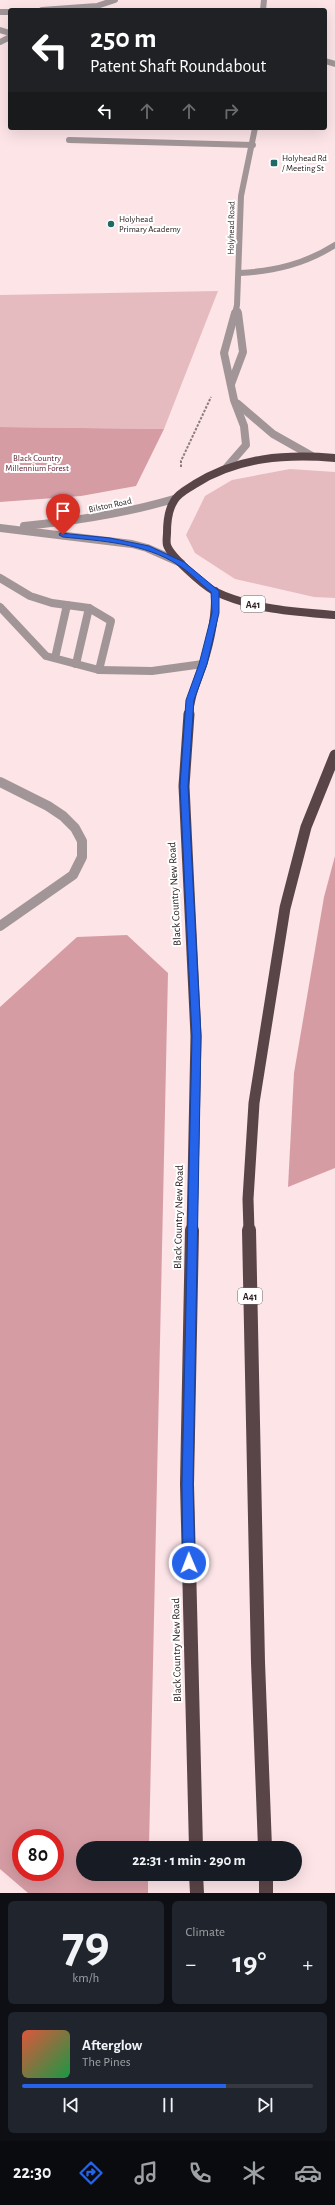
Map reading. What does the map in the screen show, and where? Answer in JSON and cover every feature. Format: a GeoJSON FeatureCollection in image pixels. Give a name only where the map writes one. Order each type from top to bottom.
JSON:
{"type":"FeatureCollection","features":[{"type":"Feature","properties":{"kind":"highway"},"geometry":{"type":"LineString","coordinates":[[174,499],[200,480],[226,468],[273,456],[312,456],[335,458]]}},
{"type":"Feature","properties":{"kind":"highway","name":"A41"},"geometry":{"type":"LineString","coordinates":[[174,499],[169,512],[167,546],[198,580],[215,591],[257,605],[335,616]]}},
{"type":"Feature","properties":{"kind":"highway","name":"Black Country New Road"},"geometry":{"type":"LineString","coordinates":[[196,1841],[187,1484],[196,1036],[184,786],[190,700],[203,664],[216,613],[215,591]]}},
{"type":"Feature","properties":{"kind":"highway","name":"A41"},"geometry":{"type":"LineString","coordinates":[[265,1841],[258,1662],[248,1191],[254,1103],[285,908],[306,827],[335,755]]}},
{"type":"Feature","properties":{"kind":"highway"},"geometry":{"type":"LineString","coordinates":[[196,1881],[197,1893]]}},
{"type":"Feature","properties":{"kind":"highway"},"geometry":{"type":"LineString","coordinates":[[266,1881],[266,1893]]}},
{"type":"Feature","properties":{"kind":"street"},"geometry":{"type":"LineString","coordinates":[[83,0],[97,6]]}},
{"type":"Feature","properties":{"kind":"street"},"geometry":{"type":"LineString","coordinates":[[74,8],[97,6],[115,0]]}},
{"type":"Feature","properties":{"kind":"street","name":"Holyhead Road"},"geometry":{"type":"LineString","coordinates":[[226,468],[246,445],[244,426],[234,400],[224,353],[237,305],[240,273],[241,196],[253,145],[255,130]]}},
{"type":"Feature","properties":{"kind":"street"},"geometry":{"type":"LineString","coordinates":[[68,140],[253,145]]}},
{"type":"Feature","properties":{"kind":"street"},"geometry":{"type":"LineString","coordinates":[[240,273],[267,272],[285,268],[303,262],[335,245]]}},
{"type":"Feature","properties":{"kind":"street","name":"Holyhead Road"},"geometry":{"type":"LineString","coordinates":[[230,385],[243,352],[237,305]]}},
{"type":"Feature","properties":{"kind":"street","name":"Holyhead Road"},"geometry":{"type":"LineString","coordinates":[[234,400],[255,422],[282,442],[312,456]]}},
{"type":"Feature","properties":{"kind":"street","name":"Bilston Road"},"geometry":{"type":"LineString","coordinates":[[174,499],[138,510],[82,521],[0,528],[132,544],[147,548],[181,563]]}},
{"type":"Feature","properties":{"kind":"street"},"geometry":{"type":"LineString","coordinates":[[0,578],[30,596],[52,603],[89,608],[111,621],[99,670]]}},
{"type":"Feature","properties":{"kind":"street"},"geometry":{"type":"LineString","coordinates":[[55,658],[67,605]]}},
{"type":"Feature","properties":{"kind":"street"},"geometry":{"type":"LineString","coordinates":[[0,608],[46,656],[99,670],[152,671],[203,664]]}},
{"type":"Feature","properties":{"kind":"street"},"geometry":{"type":"LineString","coordinates":[[76,664],[89,608]]}},
{"type":"Feature","properties":{"kind":"street"},"geometry":{"type":"LineString","coordinates":[[0,782],[70,820],[82,839],[82,852],[80,864],[72,875],[0,926]]}},
{"type":"Feature","properties":{"kind":"path"},"geometry":{"type":"LineString","coordinates":[[185,491],[180,461],[208,401],[227,368]]}},
{"type":"Feature","properties":{"kind":"shaded area"},"geometry":{"type":"Polygon","coordinates":[[[218,291],[164,429],[0,427],[0,295],[218,291]]]}},
{"type":"Feature","properties":{"kind":"shaded area"},"geometry":{"type":"Polygon","coordinates":[[[290,469],[335,472],[335,598],[314,597],[235,579],[195,553],[186,535],[205,496],[232,480],[290,469]]]}},
{"type":"Feature","properties":{"kind":"green space","name":"Black Country Millennium Forest"},"geometry":{"type":"Polygon","coordinates":[[[0,427],[164,429],[136,486],[81,496],[0,502],[0,427]]]}},
{"type":"Feature","properties":{"kind":"green space"},"geometry":{"type":"Polygon","coordinates":[[[335,856],[335,1168],[288,1187],[294,1073],[324,897],[335,856]]]}},
{"type":"Feature","properties":{"kind":"green space"},"geometry":{"type":"Polygon","coordinates":[[[127,935],[168,973],[149,1841],[76,1841],[76,1881],[148,1881],[148,1893],[28,1893],[14,1881],[64,1881],[64,1829],[12,1829],[12,1879],[0,1869],[0,1007],[77,937],[127,935]]]}},
{"type":"Feature","properties":{"kind":"place","name":"Holyhead Rd / Meeting St"},"geometry":{"type":"Point","coordinates":[274,163]}},
{"type":"Feature","properties":{"kind":"place","name":"Holyhead Primary Academy"},"geometry":{"type":"Point","coordinates":[111,224]}},
{"type":"Feature","properties":{"kind":"route"},"geometry":{"type":"LineString","coordinates":[[63,535],[110,540],[147,548],[181,563],[198,580],[215,591],[216,613],[203,664],[190,700],[184,786],[196,1036],[187,1484],[189,1563]]}}]}
